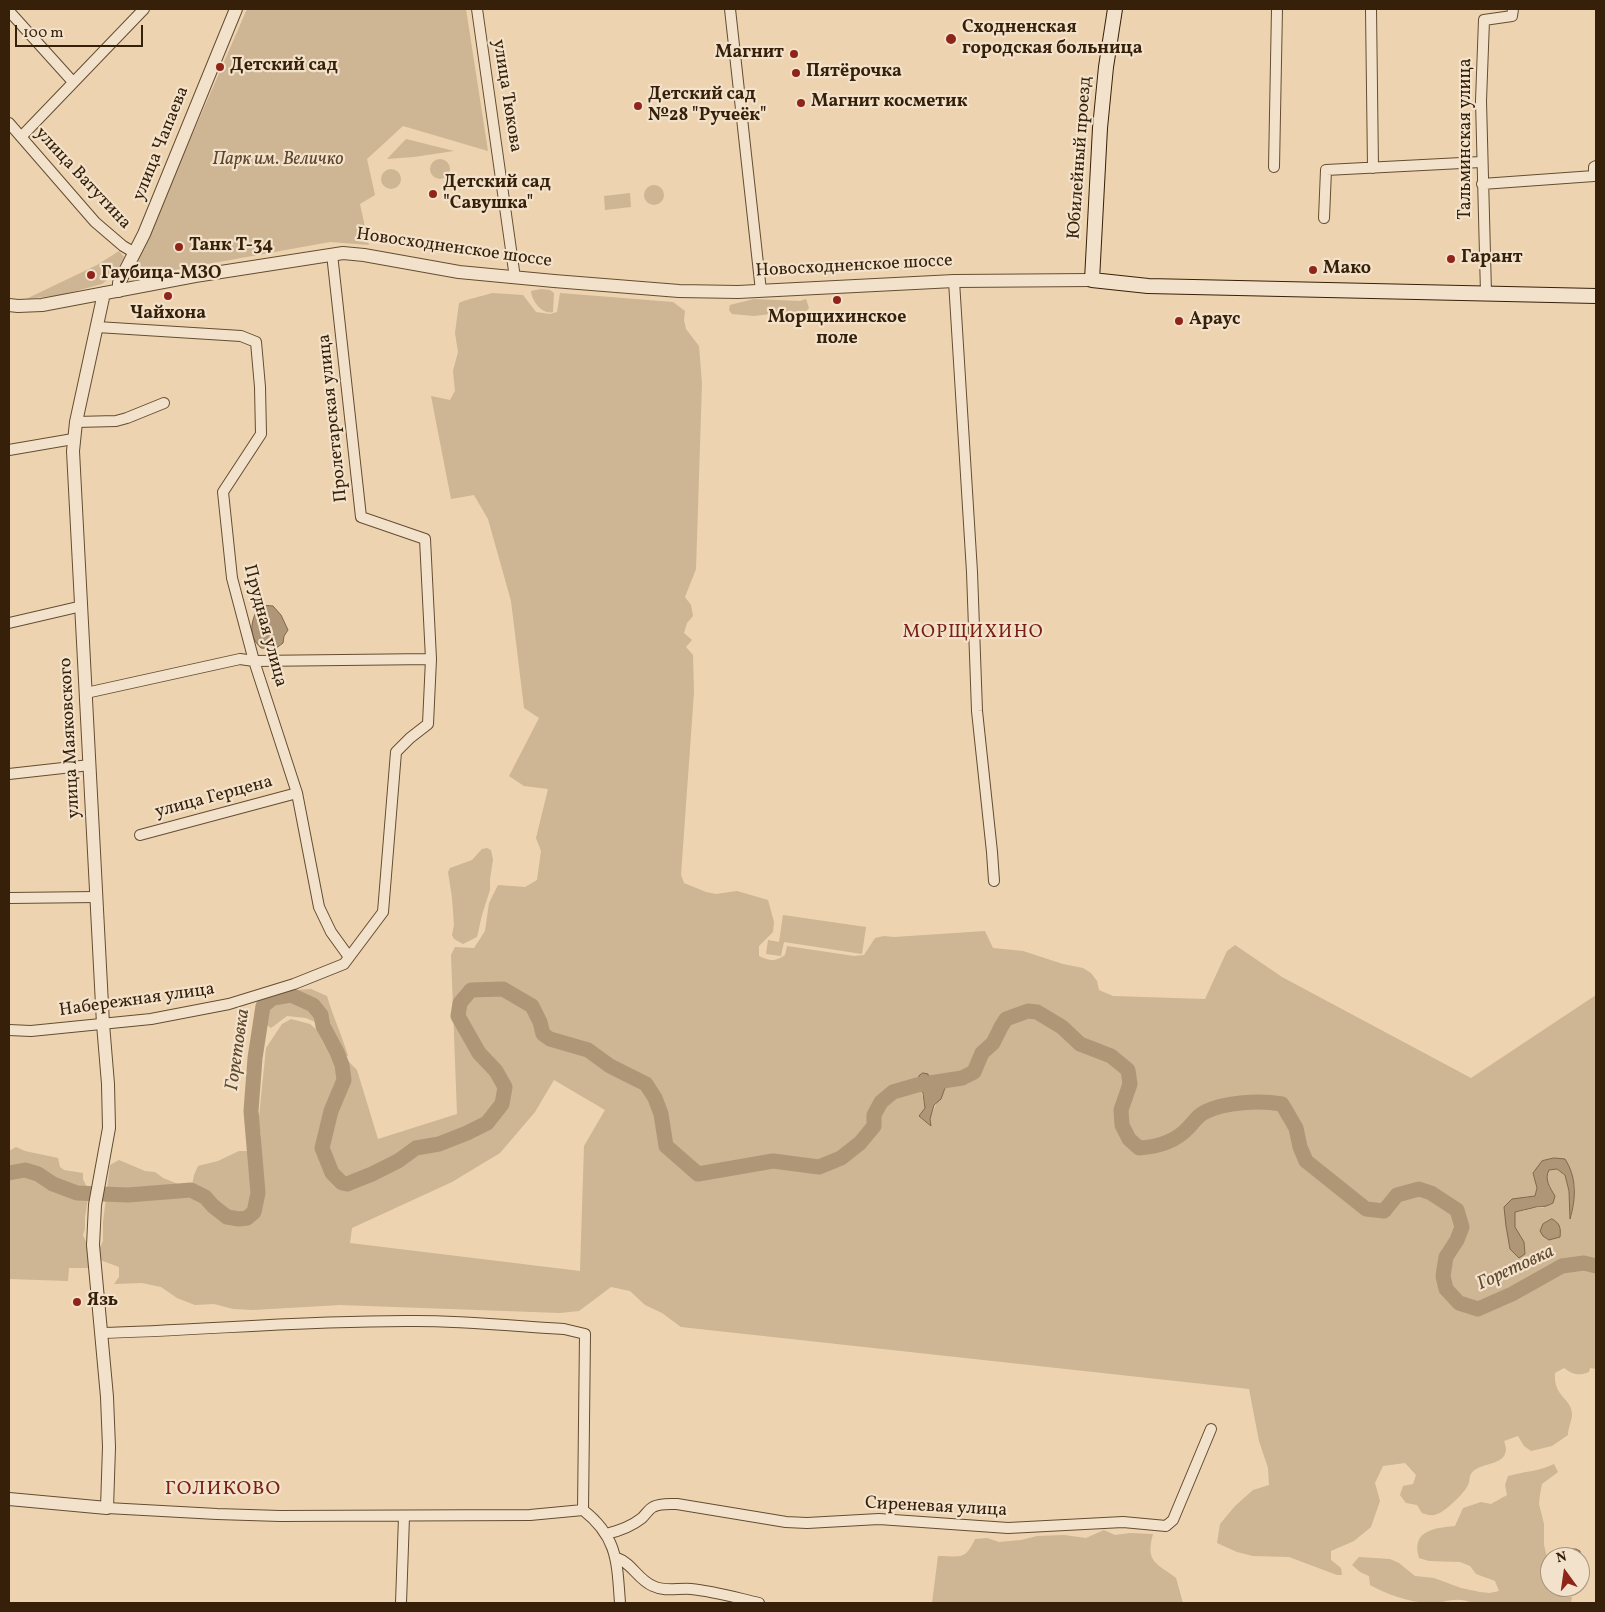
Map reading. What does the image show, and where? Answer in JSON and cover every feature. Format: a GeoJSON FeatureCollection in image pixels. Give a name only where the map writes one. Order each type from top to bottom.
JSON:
{"type":"FeatureCollection","features":[{"type":"Feature","properties":{"kind":"main road","name":"Юбилейный проезд"},"geometry":{"type":"LineString","coordinates":[[1092,280],[1100,128],[1106,67],[1115,9]]}},
{"type":"Feature","properties":{"kind":"main road","name":"Новосходненское шоссе"},"geometry":{"type":"LineString","coordinates":[[1092,280],[1148,286],[1596,296]]}},
{"type":"Feature","properties":{"kind":"street"},"geometry":{"type":"LineString","coordinates":[[21,137],[144,9]]}},
{"type":"Feature","properties":{"kind":"street","name":"улица Чапаева"},"geometry":{"type":"LineString","coordinates":[[119,290],[119,283],[135,253],[177,156],[236,9]]}},
{"type":"Feature","properties":{"kind":"street","name":"улица Тюкова"},"geometry":{"type":"LineString","coordinates":[[477,9],[515,278]]}},
{"type":"Feature","properties":{"kind":"street"},"geometry":{"type":"LineString","coordinates":[[730,9],[761,290]]}},
{"type":"Feature","properties":{"kind":"street"},"geometry":{"type":"LineString","coordinates":[[1274,167],[1277,9]]}},
{"type":"Feature","properties":{"kind":"street"},"geometry":{"type":"LineString","coordinates":[[1372,9],[1372,168]]}},
{"type":"Feature","properties":{"kind":"street","name":"Тальминская улица"},"geometry":{"type":"LineString","coordinates":[[1486,293],[1481,162],[1484,20],[1512,16],[1512,9]]}},
{"type":"Feature","properties":{"kind":"street"},"geometry":{"type":"LineString","coordinates":[[9,11],[73,82]]}},
{"type":"Feature","properties":{"kind":"street","name":"улица Ватутина"},"geometry":{"type":"LineString","coordinates":[[9,123],[95,222],[123,246],[135,253]]}},
{"type":"Feature","properties":{"kind":"street"},"geometry":{"type":"LineString","coordinates":[[1324,218],[1326,170],[1481,162]]}},
{"type":"Feature","properties":{"kind":"street"},"geometry":{"type":"LineString","coordinates":[[1482,184],[1594,176],[1594,166],[1596,166]]}},
{"type":"Feature","properties":{"kind":"street","name":"Новосходненское шоссе"},"geometry":{"type":"LineString","coordinates":[[9,305],[42,305],[195,276],[332,254],[353,253],[459,272],[679,291],[714,292],[954,281],[1092,280]]}},
{"type":"Feature","properties":{"kind":"street","name":"Пролетарская улица"},"geometry":{"type":"LineString","coordinates":[[332,254],[361,517],[425,539],[430,659],[428,724],[396,752],[383,912],[349,957]]}},
{"type":"Feature","properties":{"kind":"street"},"geometry":{"type":"LineString","coordinates":[[954,281],[972,572],[977,711],[994,881]]}},
{"type":"Feature","properties":{"kind":"street","name":"улица Маяковского"},"geometry":{"type":"LineString","coordinates":[[104,293],[76,422],[72,451],[82,606],[103,1024],[108,1084],[109,1128],[98,1182],[93,1245],[109,1447],[107,1508]]}},
{"type":"Feature","properties":{"kind":"street","name":"Прудная улица"},"geometry":{"type":"LineString","coordinates":[[97,327],[241,336],[256,342],[260,387],[261,434],[223,492],[232,578],[254,661],[297,793],[319,907],[327,925],[349,957]]}},
{"type":"Feature","properties":{"kind":"street"},"geometry":{"type":"LineString","coordinates":[[76,422],[116,421],[164,402]]}},
{"type":"Feature","properties":{"kind":"street"},"geometry":{"type":"LineString","coordinates":[[9,450],[73,439]]}},
{"type":"Feature","properties":{"kind":"street"},"geometry":{"type":"LineString","coordinates":[[9,623],[82,606]]}},
{"type":"Feature","properties":{"kind":"street"},"geometry":{"type":"LineString","coordinates":[[86,693],[240,659],[254,661],[430,659]]}},
{"type":"Feature","properties":{"kind":"street"},"geometry":{"type":"LineString","coordinates":[[9,774],[90,765]]}},
{"type":"Feature","properties":{"kind":"street","name":"улица Герцена"},"geometry":{"type":"LineString","coordinates":[[140,835],[297,793]]}},
{"type":"Feature","properties":{"kind":"street"},"geometry":{"type":"LineString","coordinates":[[9,898],[97,897]]}},
{"type":"Feature","properties":{"kind":"street","name":"Набережная улица"},"geometry":{"type":"LineString","coordinates":[[9,1030],[31,1031],[151,1019],[229,1004],[294,984],[344,964],[349,957]]}},
{"type":"Feature","properties":{"kind":"street"},"geometry":{"type":"LineString","coordinates":[[101,1333],[176,1331],[260,1325],[414,1321],[564,1329],[585,1334],[583,1510]]}},
{"type":"Feature","properties":{"kind":"street","name":"Сиреневая улица"},"geometry":{"type":"LineString","coordinates":[[606,1534],[630,1525],[642,1518],[654,1506],[670,1504],[786,1522],[807,1523],[879,1519],[1008,1528],[1122,1522],[1166,1526],[1173,1520],[1211,1429]]}},
{"type":"Feature","properties":{"kind":"street"},"geometry":{"type":"LineString","coordinates":[[9,1499],[107,1508],[244,1515],[404,1517],[530,1515],[583,1510],[595,1519],[606,1534],[617,1558],[620,1603]]}},
{"type":"Feature","properties":{"kind":"street"},"geometry":{"type":"LineString","coordinates":[[401,1603],[404,1517]]}},
{"type":"Feature","properties":{"kind":"street"},"geometry":{"type":"LineString","coordinates":[[617,1558],[625,1561],[645,1581],[665,1590],[692,1589],[759,1603]]}},
{"type":"Feature","properties":{"kind":"green space","name":"Парк им. Величко"},"geometry":{"type":"Polygon","coordinates":[[[247,9],[466,9],[488,151],[403,126],[367,159],[375,195],[360,204],[369,245],[330,242],[130,278],[247,9]]]}},
{"type":"Feature","properties":{"kind":"green space"},"geometry":{"type":"Polygon","coordinates":[[[406,139],[454,151],[387,159],[406,139]]]}},
{"type":"Feature","properties":{"kind":"green space"},"geometry":{"type":"Polygon","coordinates":[[[440,159],[447,162],[450,169],[447,176],[440,179],[433,176],[430,169],[433,162],[440,159]]]}},
{"type":"Feature","properties":{"kind":"green space"},"geometry":{"type":"Polygon","coordinates":[[[391,169],[398,172],[401,179],[398,186],[391,189],[384,186],[381,179],[384,172],[391,169]]]}},
{"type":"Feature","properties":{"kind":"green space"},"geometry":{"type":"Polygon","coordinates":[[[654,185],[661,188],[664,195],[661,202],[654,205],[647,202],[644,195],[647,188],[654,185]]]}},
{"type":"Feature","properties":{"kind":"green space"},"geometry":{"type":"Polygon","coordinates":[[[630,193],[631,207],[605,210],[604,196],[630,193]]]}},
{"type":"Feature","properties":{"kind":"green space"},"geometry":{"type":"Polygon","coordinates":[[[119,251],[124,257],[116,273],[102,284],[61,295],[26,299],[97,265],[119,251]]]}},
{"type":"Feature","properties":{"kind":"green space"},"geometry":{"type":"Polygon","coordinates":[[[550,290],[554,293],[553,312],[545,312],[533,299],[531,291],[550,290]]]}},
{"type":"Feature","properties":{"kind":"green space"},"geometry":{"type":"Polygon","coordinates":[[[492,293],[523,295],[536,312],[550,314],[557,312],[560,293],[673,302],[685,311],[686,329],[699,346],[702,383],[696,569],[685,597],[691,605],[693,616],[687,623],[684,633],[692,640],[686,647],[693,655],[694,692],[681,875],[684,883],[706,892],[716,894],[737,891],[768,900],[774,922],[773,932],[759,946],[759,956],[769,960],[778,959],[785,955],[787,946],[854,956],[864,955],[875,938],[884,936],[985,931],[993,948],[1023,951],[1063,964],[1083,968],[1091,973],[1097,981],[1099,990],[1113,996],[1205,999],[1227,951],[1235,945],[1282,977],[1471,1078],[1596,995],[1596,1369],[1590,1368],[1589,1372],[1579,1374],[1564,1368],[1555,1373],[1557,1388],[1571,1410],[1572,1416],[1568,1435],[1552,1446],[1531,1451],[1524,1446],[1518,1436],[1504,1441],[1506,1450],[1504,1456],[1500,1460],[1475,1470],[1470,1475],[1469,1484],[1466,1489],[1458,1498],[1443,1511],[1434,1515],[1422,1513],[1417,1505],[1406,1503],[1400,1495],[1403,1486],[1413,1484],[1416,1475],[1405,1463],[1383,1466],[1375,1483],[1380,1501],[1371,1527],[1354,1541],[1331,1551],[1331,1560],[1341,1568],[1342,1575],[1337,1575],[1289,1557],[1253,1556],[1237,1552],[1217,1543],[1220,1524],[1235,1506],[1253,1490],[1269,1485],[1268,1468],[1259,1441],[1249,1389],[681,1327],[662,1313],[645,1305],[630,1291],[611,1287],[579,1311],[560,1313],[340,1305],[253,1310],[233,1309],[214,1304],[195,1305],[177,1298],[161,1287],[142,1283],[114,1284],[119,1277],[119,1267],[100,1260],[99,1250],[103,1241],[103,1222],[110,1165],[119,1160],[145,1171],[155,1172],[163,1178],[183,1186],[192,1185],[198,1166],[218,1161],[239,1151],[249,1151],[261,1135],[258,1126],[266,1048],[282,1024],[291,1019],[310,1024],[317,1030],[325,1046],[332,1053],[349,1062],[357,1070],[378,1139],[457,1114],[451,955],[455,947],[474,948],[485,931],[489,903],[498,885],[525,887],[537,880],[541,851],[536,838],[548,789],[524,786],[509,776],[539,718],[524,708],[511,601],[488,519],[474,495],[451,499],[431,396],[450,400],[455,391],[453,371],[458,352],[455,333],[459,303],[492,293]],[[919,1076],[925,1108],[919,1116],[926,1122],[929,1120],[946,1085],[961,1078],[957,1076],[934,1080],[919,1076]],[[554,1080],[535,1112],[500,1153],[452,1182],[352,1228],[350,1243],[580,1271],[584,1146],[605,1110],[554,1080]],[[1565,1159],[1533,1173],[1537,1188],[1535,1196],[1524,1197],[1504,1207],[1525,1254],[1524,1242],[1515,1227],[1515,1212],[1543,1208],[1555,1196],[1549,1187],[1547,1177],[1548,1170],[1557,1169],[1565,1175],[1569,1191],[1571,1217],[1575,1187],[1565,1159]]]}},
{"type":"Feature","properties":{"kind":"green space"},"geometry":{"type":"Polygon","coordinates":[[[754,299],[800,301],[806,299],[809,308],[803,316],[779,313],[754,316],[732,314],[729,310],[730,305],[754,299]]]}},
{"type":"Feature","properties":{"kind":"green space"},"geometry":{"type":"Polygon","coordinates":[[[487,848],[491,850],[493,860],[490,890],[477,937],[463,944],[454,939],[452,935],[454,925],[448,872],[450,868],[472,860],[482,849],[487,848]]]}},
{"type":"Feature","properties":{"kind":"green space"},"geometry":{"type":"Polygon","coordinates":[[[783,915],[866,927],[862,954],[784,942],[781,956],[766,954],[768,940],[779,942],[783,915]]]}},
{"type":"Feature","properties":{"kind":"green space"},"geometry":{"type":"Polygon","coordinates":[[[311,989],[327,996],[348,1056],[337,1055],[324,1039],[315,1022],[306,1018],[287,1016],[271,1028],[263,1022],[260,1013],[275,996],[287,991],[311,989]]]}},
{"type":"Feature","properties":{"kind":"green space"},"geometry":{"type":"Polygon","coordinates":[[[16,1147],[25,1151],[58,1158],[60,1167],[64,1170],[83,1173],[83,1179],[89,1192],[83,1235],[87,1244],[89,1268],[69,1268],[68,1281],[9,1279],[9,1151],[16,1147]]]}},
{"type":"Feature","properties":{"kind":"green space"},"geometry":{"type":"Polygon","coordinates":[[[1554,1464],[1558,1472],[1542,1484],[1540,1494],[1539,1504],[1544,1524],[1544,1547],[1540,1547],[1540,1597],[1572,1597],[1571,1603],[1472,1603],[1455,1600],[1433,1603],[1413,1601],[1370,1585],[1369,1576],[1360,1572],[1352,1565],[1359,1557],[1390,1559],[1399,1563],[1415,1576],[1434,1578],[1461,1588],[1480,1592],[1490,1593],[1499,1591],[1495,1581],[1476,1574],[1470,1566],[1460,1562],[1429,1561],[1419,1558],[1418,1542],[1421,1537],[1432,1530],[1455,1526],[1463,1508],[1481,1502],[1491,1504],[1507,1495],[1505,1485],[1508,1476],[1542,1469],[1554,1464]]]}},
{"type":"Feature","properties":{"kind":"green space"},"geometry":{"type":"Polygon","coordinates":[[[1104,1530],[1115,1535],[1130,1533],[1153,1534],[1151,1544],[1152,1557],[1158,1565],[1176,1578],[1183,1603],[932,1603],[938,1556],[961,1556],[968,1551],[975,1539],[987,1538],[999,1542],[1037,1536],[1064,1535],[1086,1538],[1104,1530]]]}},
{"type":"Feature","properties":{"kind":"shaded area"},"geometry":{"type":"Polygon","coordinates":[[[260,605],[273,606],[281,615],[288,630],[284,636],[283,643],[275,649],[261,648],[254,638],[252,632],[253,621],[260,605]]]}},
{"type":"Feature","properties":{"kind":"shaded area"},"geometry":{"type":"Polygon","coordinates":[[[923,1073],[928,1074],[929,1079],[934,1080],[962,1076],[962,1078],[946,1085],[941,1099],[934,1105],[930,1119],[931,1126],[919,1116],[925,1108],[923,1093],[917,1085],[919,1076],[923,1073]]]}},
{"type":"Feature","properties":{"kind":"shaded area"},"geometry":{"type":"Polygon","coordinates":[[[1554,1158],[1565,1159],[1572,1173],[1574,1196],[1570,1219],[1569,1191],[1565,1175],[1557,1169],[1549,1170],[1547,1180],[1555,1196],[1553,1203],[1515,1212],[1515,1227],[1524,1242],[1525,1254],[1519,1258],[1510,1249],[1504,1207],[1512,1199],[1535,1196],[1537,1188],[1533,1173],[1542,1161],[1554,1158]]]}},
{"type":"Feature","properties":{"kind":"shaded area"},"geometry":{"type":"Polygon","coordinates":[[[1552,1219],[1559,1226],[1560,1237],[1549,1240],[1540,1231],[1543,1224],[1552,1219]]]}},
{"type":"Feature","properties":{"kind":"waterway","name":"Горетовка"},"geometry":{"type":"LineString","coordinates":[[9,1173],[25,1170],[38,1174],[53,1184],[77,1193],[128,1195],[191,1190],[205,1197],[227,1217],[247,1218],[254,1212],[258,1193],[251,1111],[255,1058],[263,1006],[273,998],[291,995],[313,1005],[321,1015],[323,1026],[342,1065],[344,1080],[331,1111],[322,1148],[332,1173],[342,1183],[347,1184],[398,1161],[416,1148],[439,1144],[487,1123],[502,1104],[505,1087],[496,1071],[479,1053],[458,1016],[460,1003],[471,990],[503,989],[532,1006],[540,1022],[543,1034],[550,1039],[588,1050],[610,1066],[646,1084],[655,1098],[661,1114],[666,1146],[698,1174],[773,1161],[819,1167],[841,1158],[860,1143],[874,1126],[874,1115],[881,1102],[893,1092],[917,1085],[962,1078],[974,1072],[982,1053],[993,1043],[1006,1019],[1028,1011],[1037,1012],[1062,1027],[1080,1044],[1111,1056],[1128,1070],[1130,1084],[1121,1110],[1122,1125],[1129,1139],[1139,1148],[1159,1145],[1172,1140],[1183,1133],[1200,1115],[1222,1106],[1264,1102],[1282,1104],[1296,1128],[1300,1147],[1306,1161],[1366,1209],[1384,1211],[1397,1195],[1419,1189],[1431,1193],[1457,1210],[1462,1227],[1457,1240],[1446,1257],[1443,1276],[1446,1289],[1459,1303],[1478,1309],[1512,1294],[1562,1266],[1584,1263],[1596,1266]]}},
{"type":"Feature","properties":{"kind":"place","name":"Сходненская городская больница"},"geometry":{"type":"Point","coordinates":[951,39]}},
{"type":"Feature","properties":{"kind":"place","name":"Магнит"},"geometry":{"type":"Point","coordinates":[794,54]}},
{"type":"Feature","properties":{"kind":"place","name":"Детский сад"},"geometry":{"type":"Point","coordinates":[220,67]}},
{"type":"Feature","properties":{"kind":"place","name":"Пятёрочка"},"geometry":{"type":"Point","coordinates":[796,73]}},
{"type":"Feature","properties":{"kind":"place","name":"Магнит косметик"},"geometry":{"type":"Point","coordinates":[801,103]}},
{"type":"Feature","properties":{"kind":"place","name":"Детский сад №28 \"Ручеёк\""},"geometry":{"type":"Point","coordinates":[638,106]}},
{"type":"Feature","properties":{"kind":"place","name":"Детский сад \"Савушка\""},"geometry":{"type":"Point","coordinates":[433,194]}},
{"type":"Feature","properties":{"kind":"place","name":"Танк Т-34"},"geometry":{"type":"Point","coordinates":[179,247]}},
{"type":"Feature","properties":{"kind":"place","name":"Гарант"},"geometry":{"type":"Point","coordinates":[1451,259]}},
{"type":"Feature","properties":{"kind":"place","name":"Мако"},"geometry":{"type":"Point","coordinates":[1313,270]}},
{"type":"Feature","properties":{"kind":"place","name":"Гаубица-МЗО"},"geometry":{"type":"Point","coordinates":[91,275]}},
{"type":"Feature","properties":{"kind":"place","name":"Чайхона"},"geometry":{"type":"Point","coordinates":[168,296]}},
{"type":"Feature","properties":{"kind":"place","name":"Морщихинское поле"},"geometry":{"type":"Point","coordinates":[837,300]}},
{"type":"Feature","properties":{"kind":"place","name":"Араус"},"geometry":{"type":"Point","coordinates":[1179,321]}},
{"type":"Feature","properties":{"kind":"place","name":"Язь"},"geometry":{"type":"Point","coordinates":[77,1302]}},
{"type":"Feature","properties":{"kind":"district","name":"МОРЩИХИНО"},"geometry":{"type":"Point","coordinates":[973,634]}},
{"type":"Feature","properties":{"kind":"district","name":"ГОЛИКОВО"},"geometry":{"type":"Point","coordinates":[223,1490]}}]}
